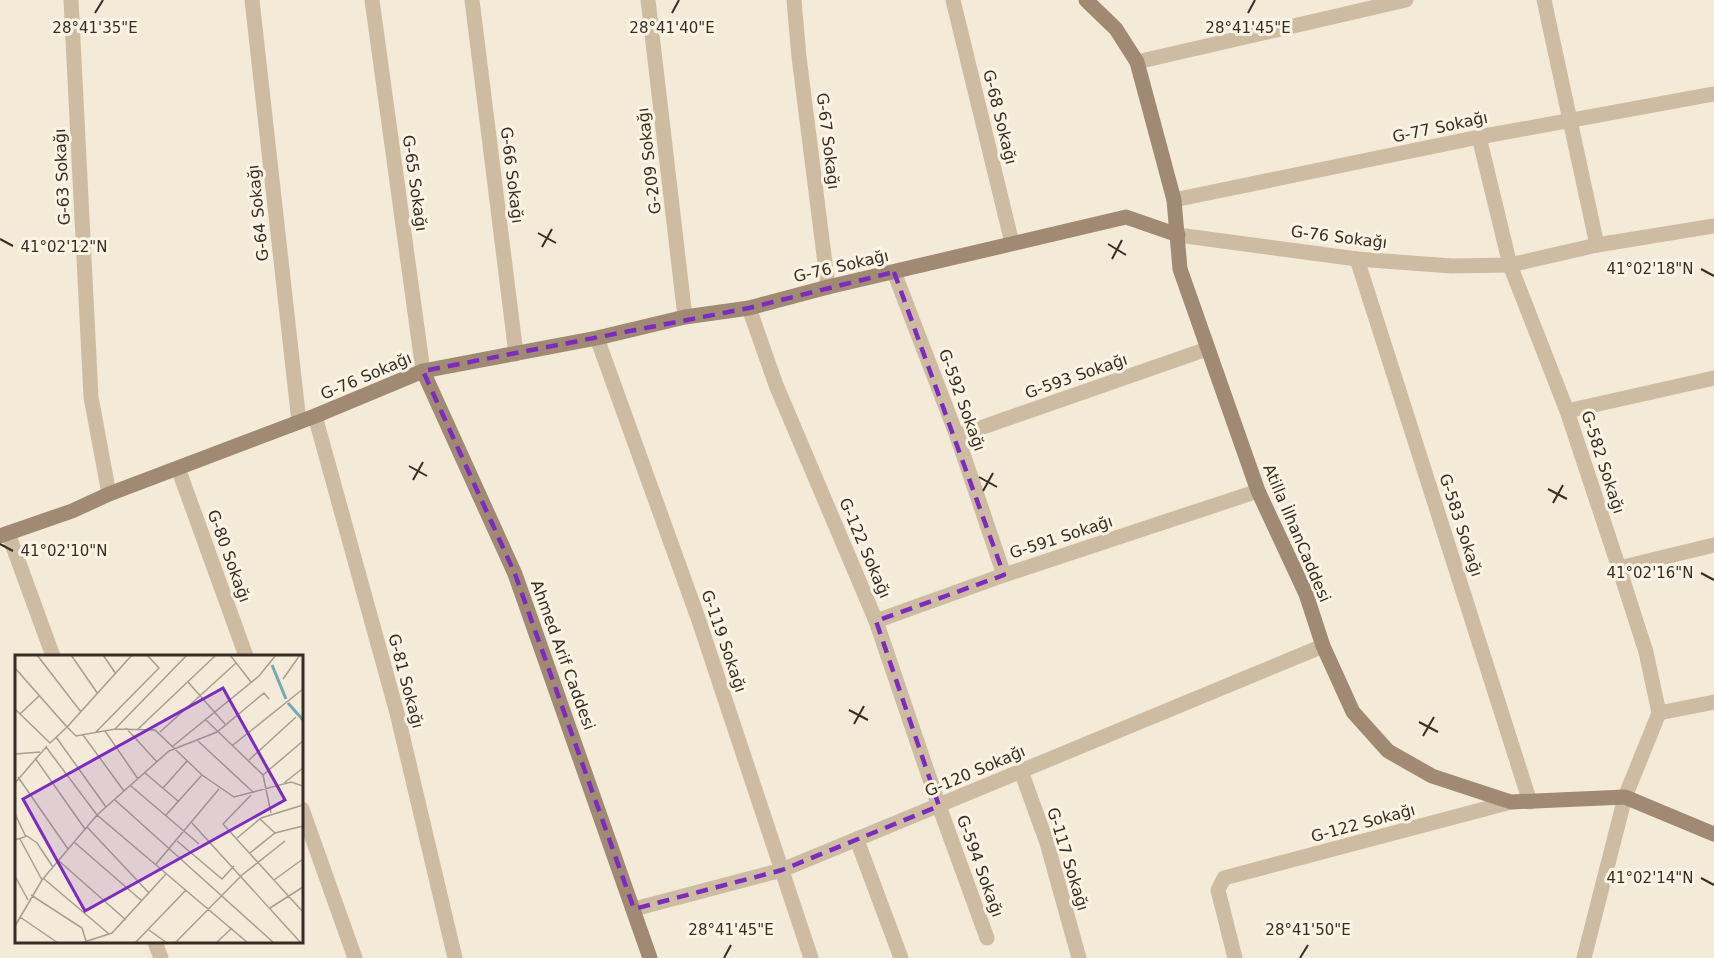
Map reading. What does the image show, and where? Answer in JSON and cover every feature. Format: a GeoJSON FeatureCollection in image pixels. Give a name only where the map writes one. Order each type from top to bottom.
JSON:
{"type":"FeatureCollection","features":[{"type":"Feature","properties":{"kind":"street","name":"G-63 Sokağı"},"geometry":{"type":"LineString","coordinates":[[71,0],[91,398],[109,494]]}},
{"type":"Feature","properties":{"kind":"street","name":"G-64 Sokağı"},"geometry":{"type":"LineString","coordinates":[[252,0],[299,422]]}},
{"type":"Feature","properties":{"kind":"street","name":"G-65 Sokağı"},"geometry":{"type":"LineString","coordinates":[[372,0],[423,371]]}},
{"type":"Feature","properties":{"kind":"street","name":"G-66 Sokağı"},"geometry":{"type":"LineString","coordinates":[[472,0],[516,354]]}},
{"type":"Feature","properties":{"kind":"street","name":"G-209 Sokağı"},"geometry":{"type":"LineString","coordinates":[[648,0],[686,317]]}},
{"type":"Feature","properties":{"kind":"street","name":"G-67 Sokağı"},"geometry":{"type":"LineString","coordinates":[[794,0],[828,286]]}},
{"type":"Feature","properties":{"kind":"street","name":"G-68 Sokağı"},"geometry":{"type":"LineString","coordinates":[[953,0],[1012,243]]}},
{"type":"Feature","properties":{"kind":"street","name":"Atilla İlhanCaddesi"},"geometry":{"type":"LineString","coordinates":[[1086,0],[1116,29],[1137,62],[1174,200],[1180,269],[1258,491],[1306,594],[1323,646],[1353,712],[1388,751],[1432,776],[1511,802],[1625,797],[1714,834]]}},
{"type":"Feature","properties":{"kind":"street"},"geometry":{"type":"LineString","coordinates":[[1137,62],[1406,0]]}},
{"type":"Feature","properties":{"kind":"street"},"geometry":{"type":"LineString","coordinates":[[1544,0],[1597,245]]}},
{"type":"Feature","properties":{"kind":"street","name":"G-77 Sokağı"},"geometry":{"type":"LineString","coordinates":[[1174,200],[1570,119],[1714,94]]}},
{"type":"Feature","properties":{"kind":"street","name":"G-582 Sokağı"},"geometry":{"type":"LineString","coordinates":[[1479,137],[1510,265],[1567,411],[1646,652],[1659,713]]}},
{"type":"Feature","properties":{"kind":"street","name":"G-76 Sokağı"},"geometry":{"type":"LineString","coordinates":[[4,534],[315,416],[423,371],[597,338],[686,317],[749,308],[828,286],[1126,217],[1178,235],[1357,259],[1452,266],[1510,265],[1597,245],[1714,226]]}},
{"type":"Feature","properties":{"kind":"street","name":"G-583 Sokağı"},"geometry":{"type":"LineString","coordinates":[[1357,259],[1530,802]]}},
{"type":"Feature","properties":{"kind":"street","name":"G-592 Sokağı"},"geometry":{"type":"LineString","coordinates":[[894,272],[957,436],[1004,575]]}},
{"type":"Feature","properties":{"kind":"street","name":"G-122 Sokağı"},"geometry":{"type":"LineString","coordinates":[[749,308],[776,385],[876,621],[939,806]]}},
{"type":"Feature","properties":{"kind":"street","name":"G-119 Sokağı"},"geometry":{"type":"LineString","coordinates":[[597,338],[698,618],[811,958]]}},
{"type":"Feature","properties":{"kind":"street","name":"G-593 Sokağı"},"geometry":{"type":"LineString","coordinates":[[957,436],[1207,349]]}},
{"type":"Feature","properties":{"kind":"street","name":"Ahmed Arif Caddesi"},"geometry":{"type":"LineString","coordinates":[[423,371],[515,574],[650,958]]}},
{"type":"Feature","properties":{"kind":"street"},"geometry":{"type":"LineString","coordinates":[[1567,411],[1714,378]]}},
{"type":"Feature","properties":{"kind":"street","name":"G-81 Sokağı"},"geometry":{"type":"LineString","coordinates":[[315,416],[396,712],[455,958]]}},
{"type":"Feature","properties":{"kind":"street","name":"G-80 Sokağı"},"geometry":{"type":"LineString","coordinates":[[178,468],[245,655]]}},
{"type":"Feature","properties":{"kind":"street","name":"G-591 Sokağı"},"geometry":{"type":"LineString","coordinates":[[876,621],[1004,575],[1258,491]]}},
{"type":"Feature","properties":{"kind":"street"},"geometry":{"type":"LineString","coordinates":[[4,534],[52,655]]}},
{"type":"Feature","properties":{"kind":"street"},"geometry":{"type":"LineString","coordinates":[[1619,568],[1714,545]]}},
{"type":"Feature","properties":{"kind":"street","name":"G-120 Sokağı"},"geometry":{"type":"LineString","coordinates":[[634,909],[782,870],[1323,646]]}},
{"type":"Feature","properties":{"kind":"street"},"geometry":{"type":"LineString","coordinates":[[1584,958],[1625,797],[1659,713],[1714,702]]}},
{"type":"Feature","properties":{"kind":"street","name":"G-117 Sokağı"},"geometry":{"type":"LineString","coordinates":[[1021,771],[1047,843],[1079,958]]}},
{"type":"Feature","properties":{"kind":"street","name":"G-122 Sokağı"},"geometry":{"type":"LineString","coordinates":[[1235,958],[1218,890],[1224,878],[1511,802]]}},
{"type":"Feature","properties":{"kind":"street","name":"G-594 Sokağı"},"geometry":{"type":"LineString","coordinates":[[939,806],[987,938]]}},
{"type":"Feature","properties":{"kind":"street"},"geometry":{"type":"LineString","coordinates":[[303,812],[355,958]]}},
{"type":"Feature","properties":{"kind":"street"},"geometry":{"type":"LineString","coordinates":[[857,840],[901,958]]}},
{"type":"Feature","properties":{"kind":"street"},"geometry":{"type":"LineString","coordinates":[[155,943],[161,958]]}},
{"type":"Feature","properties":{"kind":"highlighted area"},"geometry":{"type":"Polygon","coordinates":[[[894,272],[1004,575],[876,621],[939,806],[782,870],[634,909],[515,574],[423,371],[749,308],[894,272]]]}}]}
